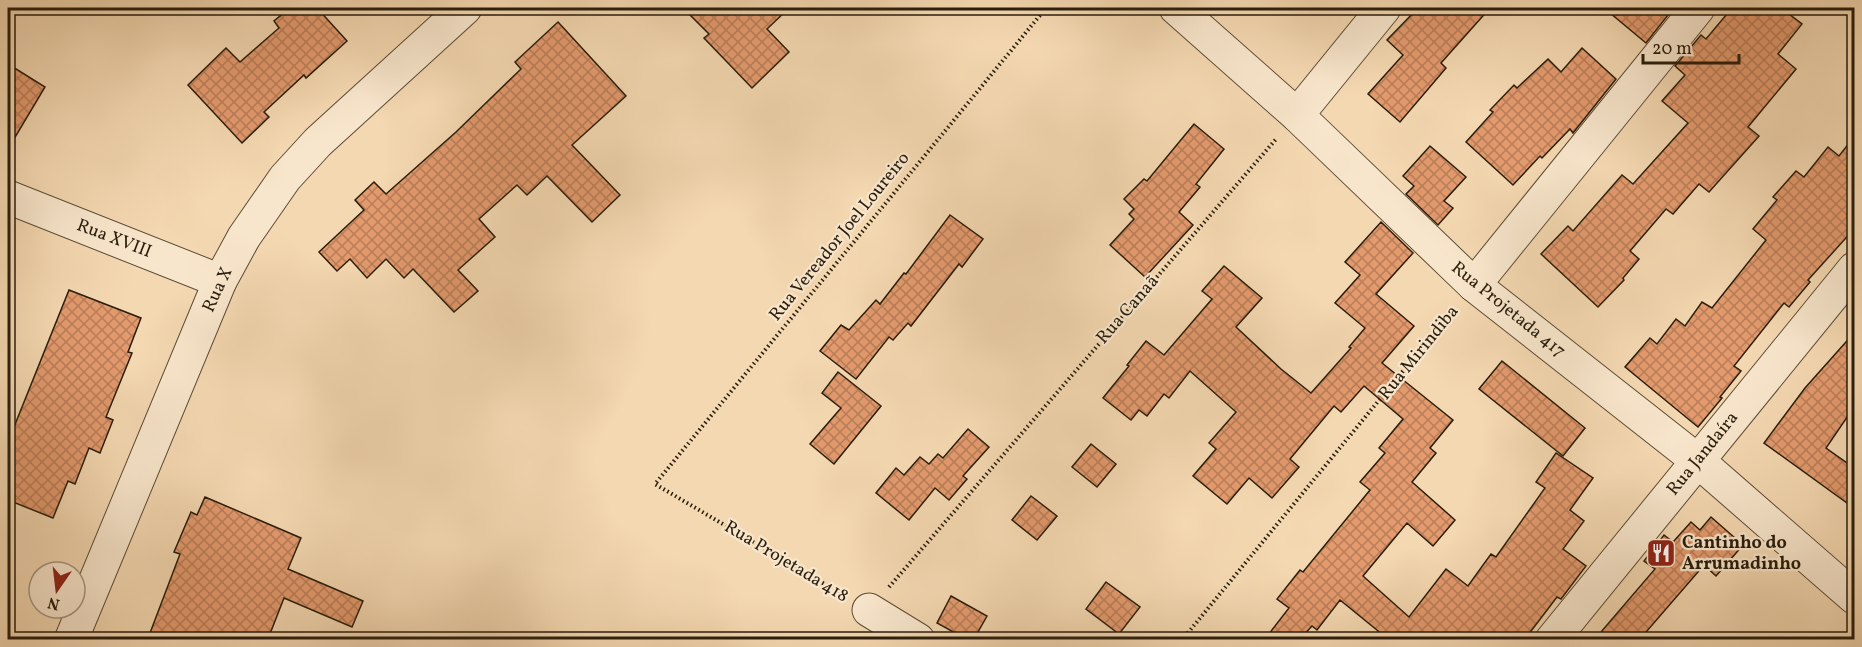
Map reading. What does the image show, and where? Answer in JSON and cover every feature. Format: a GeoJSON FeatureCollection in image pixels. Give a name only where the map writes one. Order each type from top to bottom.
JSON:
{"type":"FeatureCollection","features":[{"type":"Feature","properties":{"kind":"street","name":"Rua X"},"geometry":{"type":"LineString","coordinates":[[71,639],[220,281],[244,237],[279,186],[318,142],[465,8]]}},
{"type":"Feature","properties":{"kind":"street","name":"Rua Projetada 417"},"geometry":{"type":"LineString","coordinates":[[1176,8],[1297,115],[1474,285],[1698,461],[1854,597]]}},
{"type":"Feature","properties":{"kind":"street"},"geometry":{"type":"LineString","coordinates":[[1297,115],[1384,8]]}},
{"type":"Feature","properties":{"kind":"street"},"geometry":{"type":"LineString","coordinates":[[1474,285],[1698,8]]}},
{"type":"Feature","properties":{"kind":"street","name":"Rua XVIII"},"geometry":{"type":"LineString","coordinates":[[8,197],[220,281]]}},
{"type":"Feature","properties":{"kind":"street","name":"Rua Jandaíra"},"geometry":{"type":"LineString","coordinates":[[1552,639],[1854,269]]}},
{"type":"Feature","properties":{"kind":"street","name":"Rua Projetada 418"},"geometry":{"type":"LineString","coordinates":[[869,610],[918,639]]}},
{"type":"Feature","properties":{"kind":"path","name":"Rua Vereador Joel Loureiro"},"geometry":{"type":"LineString","coordinates":[[655,484],[1046,8]]}},
{"type":"Feature","properties":{"kind":"path","name":"Rua Canaã"},"geometry":{"type":"LineString","coordinates":[[869,610],[1297,115]]}},
{"type":"Feature","properties":{"kind":"path","name":"Rua Mirindiba"},"geometry":{"type":"LineString","coordinates":[[1182,639],[1474,285]]}},
{"type":"Feature","properties":{"kind":"path","name":"Rua Projetada 418"},"geometry":{"type":"LineString","coordinates":[[655,484],[869,610]]}},
{"type":"Feature","properties":{"kind":"building"},"geometry":{"type":"Polygon","coordinates":[[[290,8],[317,8],[347,41],[306,78],[304,75],[264,112],[269,117],[242,143],[188,85],[226,48],[240,62],[279,28],[274,21],[290,8]]]}},
{"type":"Feature","properties":{"kind":"building"},"geometry":{"type":"Polygon","coordinates":[[[683,8],[789,8],[767,29],[789,52],[752,88],[704,38],[709,34],[683,8]]]}},
{"type":"Feature","properties":{"kind":"building"},"geometry":{"type":"Polygon","coordinates":[[[1418,8],[1490,8],[1441,63],[1446,68],[1400,122],[1368,94],[1403,55],[1387,40],[1418,8]]]}},
{"type":"Feature","properties":{"kind":"building"},"geometry":{"type":"Polygon","coordinates":[[[1604,8],[1669,8],[1672,10],[1646,43],[1604,8]]]}},
{"type":"Feature","properties":{"kind":"building"},"geometry":{"type":"Polygon","coordinates":[[[1732,8],[1781,8],[1802,24],[1778,54],[1796,69],[1748,127],[1759,136],[1709,192],[1699,184],[1673,214],[1666,209],[1630,251],[1639,259],[1623,278],[1624,280],[1598,307],[1541,254],[1568,226],[1573,231],[1622,175],[1633,184],[1688,123],[1662,101],[1685,75],[1675,66],[1701,35],[1706,39],[1732,8]]]}},
{"type":"Feature","properties":{"kind":"building"},"geometry":{"type":"Polygon","coordinates":[[[558,22],[626,96],[572,145],[620,195],[592,222],[547,176],[527,195],[517,185],[479,219],[495,237],[458,270],[478,291],[454,312],[413,269],[404,278],[386,259],[367,278],[350,259],[337,271],[319,252],[364,210],[355,200],[374,182],[386,194],[456,132],[521,69],[515,62],[558,22]]]}},
{"type":"Feature","properties":{"kind":"building"},"geometry":{"type":"Polygon","coordinates":[[[1582,48],[1616,79],[1573,133],[1570,129],[1513,185],[1466,142],[1493,112],[1490,110],[1514,85],[1517,88],[1548,59],[1561,72],[1582,48]]]}},
{"type":"Feature","properties":{"kind":"building"},"geometry":{"type":"Polygon","coordinates":[[[8,64],[45,87],[8,149],[8,64]]]}},
{"type":"Feature","properties":{"kind":"building"},"geometry":{"type":"Polygon","coordinates":[[[1194,124],[1224,149],[1196,184],[1200,187],[1179,212],[1193,225],[1145,277],[1110,245],[1134,219],[1129,214],[1134,209],[1124,199],[1144,179],[1147,181],[1194,124]]]}},
{"type":"Feature","properties":{"kind":"building"},"geometry":{"type":"Polygon","coordinates":[[[1854,137],[1854,229],[1808,280],[1810,282],[1789,307],[1784,303],[1734,366],[1741,371],[1698,427],[1625,367],[1650,338],[1657,344],[1676,319],[1685,326],[1702,302],[1712,308],[1766,240],[1753,229],[1777,200],[1773,197],[1796,171],[1804,177],[1828,147],[1839,156],[1854,137]]]}},
{"type":"Feature","properties":{"kind":"building"},"geometry":{"type":"Polygon","coordinates":[[[1430,146],[1466,177],[1444,201],[1453,208],[1438,225],[1406,194],[1414,186],[1403,176],[1430,146]]]}},
{"type":"Feature","properties":{"kind":"building"},"geometry":{"type":"Polygon","coordinates":[[[950,215],[983,239],[962,267],[959,264],[911,326],[908,323],[893,340],[889,337],[856,379],[820,351],[841,325],[849,330],[876,300],[880,304],[904,273],[906,274],[950,215]]]}},
{"type":"Feature","properties":{"kind":"building"},"geometry":{"type":"Polygon","coordinates":[[[1381,222],[1413,253],[1376,294],[1414,326],[1382,363],[1453,420],[1430,448],[1436,453],[1412,482],[1455,520],[1433,546],[1407,523],[1363,576],[1409,617],[1446,569],[1468,586],[1491,554],[1496,557],[1545,488],[1536,482],[1556,453],[1593,478],[1570,510],[1584,521],[1563,549],[1586,566],[1561,599],[1557,597],[1525,639],[1388,639],[1340,600],[1317,630],[1312,626],[1300,639],[1265,639],[1289,608],[1277,599],[1300,570],[1303,572],[1370,490],[1360,482],[1385,453],[1379,448],[1403,419],[1364,386],[1341,412],[1334,406],[1290,459],[1299,467],[1272,498],[1249,478],[1227,504],[1193,476],[1216,449],[1209,443],[1236,412],[1190,371],[1169,398],[1164,394],[1147,416],[1139,410],[1131,420],[1103,398],[1146,341],[1164,355],[1212,299],[1202,291],[1224,266],[1262,298],[1236,327],[1281,369],[1311,393],[1351,348],[1349,347],[1365,328],[1335,303],[1360,275],[1345,262],[1381,222]]]}},
{"type":"Feature","properties":{"kind":"building"},"geometry":{"type":"Polygon","coordinates":[[[69,290],[141,318],[128,352],[132,353],[106,417],[113,420],[100,453],[89,448],[75,484],[68,481],[53,518],[8,500],[8,442],[69,290]]]}},
{"type":"Feature","properties":{"kind":"building"},"geometry":{"type":"Polygon","coordinates":[[[1854,333],[1854,407],[1826,448],[1854,468],[1854,508],[1764,443],[1805,388],[1854,333]]]}},
{"type":"Feature","properties":{"kind":"building"},"geometry":{"type":"Polygon","coordinates":[[[1502,361],[1585,428],[1563,456],[1479,389],[1502,361]]]}},
{"type":"Feature","properties":{"kind":"building"},"geometry":{"type":"Polygon","coordinates":[[[838,372],[881,406],[834,464],[810,444],[841,408],[822,393],[838,372]]]}},
{"type":"Feature","properties":{"kind":"building"},"geometry":{"type":"Polygon","coordinates":[[[968,429],[989,447],[963,476],[967,479],[949,500],[935,488],[909,520],[876,493],[896,468],[904,475],[920,457],[929,464],[938,454],[943,458],[968,429]]]}},
{"type":"Feature","properties":{"kind":"building"},"geometry":{"type":"Polygon","coordinates":[[[1091,444],[1116,464],[1097,487],[1072,467],[1091,444]]]}},
{"type":"Feature","properties":{"kind":"building"},"geometry":{"type":"Polygon","coordinates":[[[1031,496],[1057,516],[1037,540],[1012,520],[1031,496]]]}},
{"type":"Feature","properties":{"kind":"building"},"geometry":{"type":"Polygon","coordinates":[[[205,497],[301,538],[288,569],[363,601],[352,627],[284,598],[268,639],[168,639],[150,633],[180,554],[174,552],[191,512],[197,515],[205,497]]]}},
{"type":"Feature","properties":{"kind":"building"},"geometry":{"type":"Polygon","coordinates":[[[1711,517],[1743,545],[1716,576],[1704,565],[1640,639],[1595,639],[1655,569],[1644,561],[1664,535],[1673,542],[1691,522],[1700,530],[1711,517]]]}},
{"type":"Feature","properties":{"kind":"building"},"geometry":{"type":"Polygon","coordinates":[[[1106,582],[1140,607],[1119,634],[1086,609],[1106,582]]]}},
{"type":"Feature","properties":{"kind":"building"},"geometry":{"type":"Polygon","coordinates":[[[951,596],[987,616],[974,639],[966,639],[937,623],[951,596]]]}},
{"type":"Feature","properties":{"kind":"place","name":"Cantinho do Arrumadinho"},"geometry":{"type":"Point","coordinates":[1661,553]}}]}
